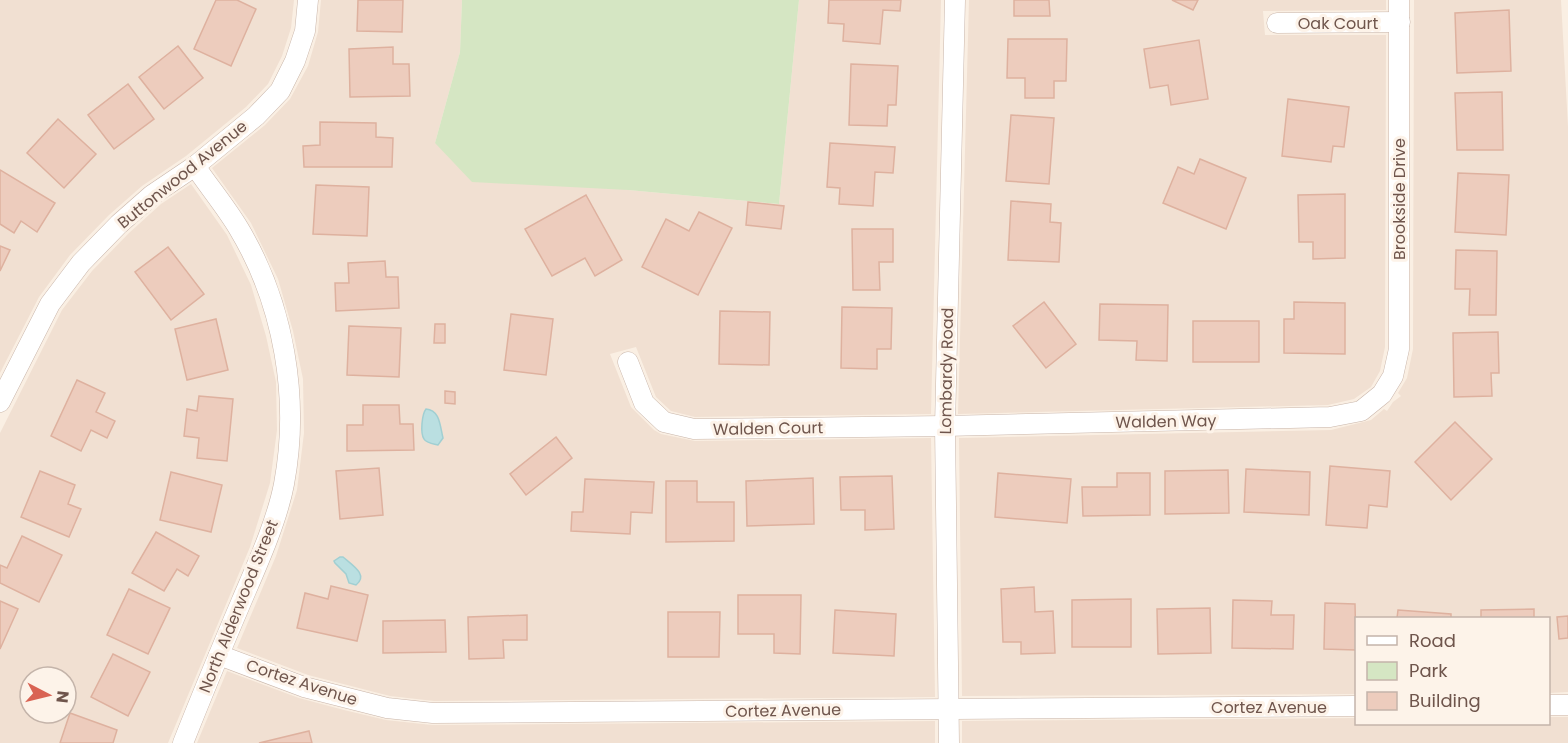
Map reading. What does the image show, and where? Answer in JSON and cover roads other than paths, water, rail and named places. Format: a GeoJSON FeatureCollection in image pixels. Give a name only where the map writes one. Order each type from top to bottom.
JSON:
{"type":"FeatureCollection","features":[{"type":"Feature","properties":{"kind":"street","name":"Buttonwood Avenue"},"geometry":{"type":"LineString","coordinates":[[0,402],[50,304],[81,263],[144,202],[195,166],[256,116],[280,91],[295,60],[305,31],[308,0]]}},
{"type":"Feature","properties":{"kind":"street","name":"Lombardy Road"},"geometry":{"type":"LineString","coordinates":[[949,743],[945,426],[955,0]]}},
{"type":"Feature","properties":{"kind":"street","name":"Brookside Drive"},"geometry":{"type":"LineString","coordinates":[[1382,394],[1393,376],[1399,349],[1399,0]]}},
{"type":"Feature","properties":{"kind":"street","name":"Oak Court"},"geometry":{"type":"LineString","coordinates":[[1277,23],[1400,22]]}},
{"type":"Feature","properties":{"kind":"street","name":"North Alderwood Street"},"geometry":{"type":"LineString","coordinates":[[183,743],[263,551],[284,486],[290,431],[289,381],[279,333],[264,282],[239,229],[195,166]]}},
{"type":"Feature","properties":{"kind":"street","name":"Walden Court"},"geometry":{"type":"LineString","coordinates":[[628,362],[644,404],[664,422],[694,429],[945,426]]}},
{"type":"Feature","properties":{"kind":"street","name":"Walden Way"},"geometry":{"type":"LineString","coordinates":[[945,426],[1330,417],[1361,411],[1382,394]]}},
{"type":"Feature","properties":{"kind":"street","name":"Cortez Avenue"},"geometry":{"type":"LineString","coordinates":[[219,655],[304,687],[387,708],[433,713],[1355,706]]}},
{"type":"Feature","properties":{"kind":"street"},"geometry":{"type":"LineString","coordinates":[[1550,705],[1568,705]]}},
{"type":"Feature","properties":{"kind":"water"},"geometry":{"type":"Polygon","coordinates":[[[426,409],[434,412],[439,419],[443,438],[438,445],[426,441],[423,436],[423,415],[426,409]]]}},
{"type":"Feature","properties":{"kind":"water"},"geometry":{"type":"Polygon","coordinates":[[[340,557],[358,570],[361,578],[356,585],[349,583],[346,574],[335,563],[334,561],[340,557]]]}}]}
